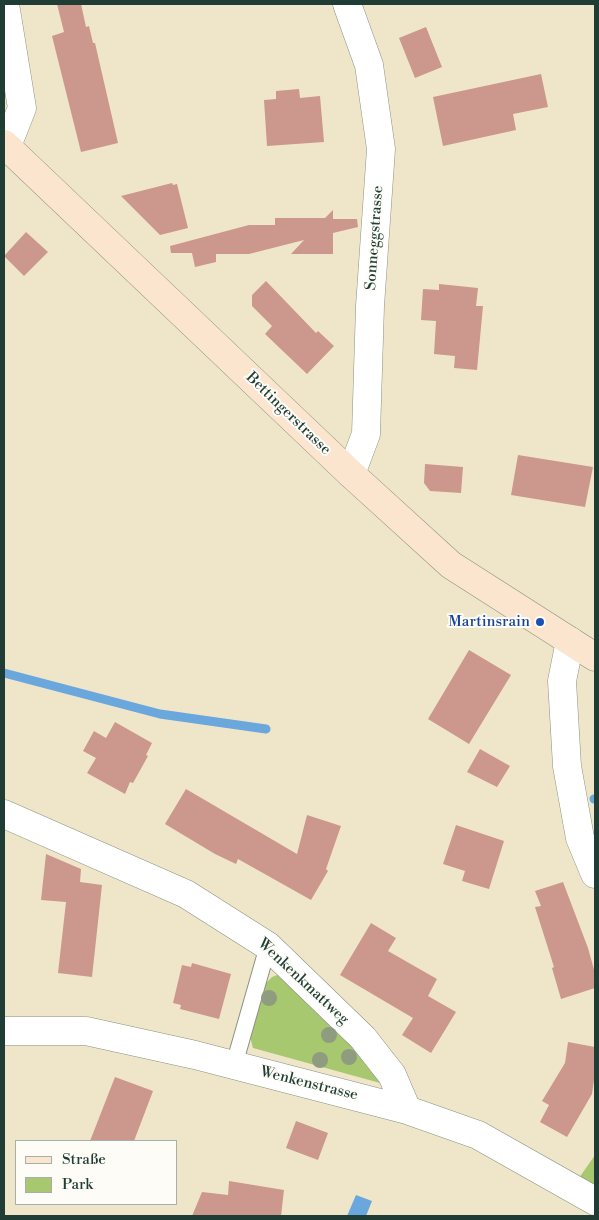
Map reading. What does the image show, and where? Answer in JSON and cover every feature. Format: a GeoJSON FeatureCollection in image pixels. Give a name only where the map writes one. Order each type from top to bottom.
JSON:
{"type":"FeatureCollection","features":[{"type":"Feature","properties":{"kind":"street"},"geometry":{"type":"LineString","coordinates":[[5,4],[22,108],[6,145]]}},
{"type":"Feature","properties":{"kind":"street","name":"Sonneggstrasse"},"geometry":{"type":"LineString","coordinates":[[347,4],[369,65],[381,149],[370,306],[366,434],[351,474]]}},
{"type":"Feature","properties":{"kind":"street","name":"Bettingerstrasse"},"geometry":{"type":"LineString","coordinates":[[6,145],[351,474],[451,565],[595,657]]}},
{"type":"Feature","properties":{"kind":"street"},"geometry":{"type":"LineString","coordinates":[[570,641],[562,682],[567,766],[580,838],[595,874]]}},
{"type":"Feature","properties":{"kind":"street","name":"Wenkenkmattweg"},"geometry":{"type":"LineString","coordinates":[[4,814],[186,894],[268,946],[362,1038],[392,1075],[407,1110]]}},
{"type":"Feature","properties":{"kind":"street","name":"Wenkenstrasse"},"geometry":{"type":"LineString","coordinates":[[4,1031],[86,1031],[234,1065],[407,1110],[478,1135],[595,1200]]}},
{"type":"Feature","properties":{"kind":"lane"},"geometry":{"type":"LineString","coordinates":[[234,1065],[268,946]]}},
{"type":"Feature","properties":{"kind":"green space"},"geometry":{"type":"Polygon","coordinates":[[[280,974],[381,1070],[380,1083],[253,1048],[250,1037],[263,986],[272,977],[280,974]]]}},
{"type":"Feature","properties":{"kind":"green space"},"geometry":{"type":"Polygon","coordinates":[[[595,1155],[595,1201],[572,1188],[595,1155]]]}},
{"type":"Feature","properties":{"kind":"water"},"geometry":{"type":"Polygon","coordinates":[[[356,1195],[372,1201],[366,1216],[347,1216],[356,1195]]]}},
{"type":"Feature","properties":{"kind":"building"},"geometry":{"type":"Polygon","coordinates":[[[57,4],[81,4],[86,27],[89,26],[93,43],[95,43],[118,143],[81,152],[52,36],[64,32],[57,4]]]}},
{"type":"Feature","properties":{"kind":"building"},"geometry":{"type":"Polygon","coordinates":[[[426,27],[442,67],[415,78],[399,38],[426,27]]]}},
{"type":"Feature","properties":{"kind":"building"},"geometry":{"type":"Polygon","coordinates":[[[541,74],[548,107],[513,114],[516,130],[443,146],[433,97],[541,74]]]}},
{"type":"Feature","properties":{"kind":"building"},"geometry":{"type":"Polygon","coordinates":[[[299,89],[300,98],[320,96],[324,142],[267,146],[264,100],[276,99],[276,91],[299,89]]]}},
{"type":"Feature","properties":{"kind":"building"},"geometry":{"type":"Polygon","coordinates":[[[172,183],[173,185],[177,184],[188,228],[160,235],[121,196],[172,183]]]}},
{"type":"Feature","properties":{"kind":"building"},"geometry":{"type":"Polygon","coordinates":[[[333,210],[333,219],[357,219],[358,227],[333,233],[333,254],[291,254],[304,240],[249,254],[216,254],[216,262],[195,267],[192,253],[171,253],[170,246],[249,225],[275,225],[275,218],[325,218],[333,210]]]}},
{"type":"Feature","properties":{"kind":"building"},"geometry":{"type":"Polygon","coordinates":[[[26,232],[48,252],[24,276],[4,256],[26,232]]]}},
{"type":"Feature","properties":{"kind":"building"},"geometry":{"type":"Polygon","coordinates":[[[266,281],[316,333],[318,331],[334,346],[307,374],[265,334],[272,326],[252,306],[252,295],[266,281]]]}},
{"type":"Feature","properties":{"kind":"building"},"geometry":{"type":"Polygon","coordinates":[[[439,284],[478,288],[476,306],[483,306],[477,370],[454,368],[455,356],[434,354],[436,321],[421,320],[423,289],[439,290],[439,284]]]}},
{"type":"Feature","properties":{"kind":"building"},"geometry":{"type":"Polygon","coordinates":[[[518,455],[593,467],[585,507],[511,495],[518,455]]]}},
{"type":"Feature","properties":{"kind":"building"},"geometry":{"type":"Polygon","coordinates":[[[425,464],[463,467],[461,493],[430,491],[424,483],[425,464]]]}},
{"type":"Feature","properties":{"kind":"building"},"geometry":{"type":"Polygon","coordinates":[[[469,650],[511,675],[469,744],[428,719],[469,650]]]}},
{"type":"Feature","properties":{"kind":"building"},"geometry":{"type":"Polygon","coordinates":[[[115,722],[152,743],[146,755],[148,756],[133,783],[130,782],[125,794],[87,773],[96,758],[83,751],[94,731],[106,738],[115,722]]]}},
{"type":"Feature","properties":{"kind":"building"},"geometry":{"type":"Polygon","coordinates":[[[480,749],[510,766],[497,787],[467,772],[480,749]]]}},
{"type":"Feature","properties":{"kind":"building"},"geometry":{"type":"Polygon","coordinates":[[[186,789],[297,854],[307,815],[341,826],[326,869],[328,871],[311,900],[238,859],[236,864],[215,854],[165,824],[186,789]]]}},
{"type":"Feature","properties":{"kind":"building"},"geometry":{"type":"Polygon","coordinates":[[[456,825],[504,841],[489,889],[462,881],[465,871],[443,864],[456,825]]]}},
{"type":"Feature","properties":{"kind":"building"},"geometry":{"type":"Polygon","coordinates":[[[46,854],[81,869],[80,882],[102,885],[92,977],[58,973],[66,902],[41,900],[46,854]]]}},
{"type":"Feature","properties":{"kind":"building"},"geometry":{"type":"Polygon","coordinates":[[[563,882],[588,948],[595,973],[595,988],[561,999],[552,968],[554,967],[535,907],[541,906],[535,891],[563,882]]]}},
{"type":"Feature","properties":{"kind":"building"},"geometry":{"type":"Polygon","coordinates":[[[371,923],[396,938],[388,951],[437,979],[428,996],[456,1012],[431,1053],[402,1035],[413,1018],[340,975],[371,923]]]}},
{"type":"Feature","properties":{"kind":"building"},"geometry":{"type":"Polygon","coordinates":[[[192,963],[231,974],[219,1019],[180,1009],[181,1005],[173,1003],[182,965],[191,967],[192,963]]]}},
{"type":"Feature","properties":{"kind":"building"},"geometry":{"type":"Polygon","coordinates":[[[568,1042],[595,1047],[595,1073],[592,1094],[567,1137],[540,1122],[549,1105],[542,1101],[565,1063],[568,1042]]]}},
{"type":"Feature","properties":{"kind":"building"},"geometry":{"type":"Polygon","coordinates":[[[115,1077],[153,1091],[134,1140],[90,1140],[115,1077]]]}},
{"type":"Feature","properties":{"kind":"building"},"geometry":{"type":"Polygon","coordinates":[[[296,1121],[328,1133],[318,1160],[286,1148],[296,1121]]]}},
{"type":"Feature","properties":{"kind":"building"},"geometry":{"type":"Polygon","coordinates":[[[229,1181],[284,1190],[281,1216],[192,1216],[202,1192],[228,1195],[229,1181]]]}},
{"type":"Feature","properties":{"kind":"waterway"},"geometry":{"type":"LineString","coordinates":[[4,673],[160,714],[266,729]]}},
{"type":"Feature","properties":{"kind":"place","name":"Martinsrain"},"geometry":{"type":"Point","coordinates":[540,622]}}]}
